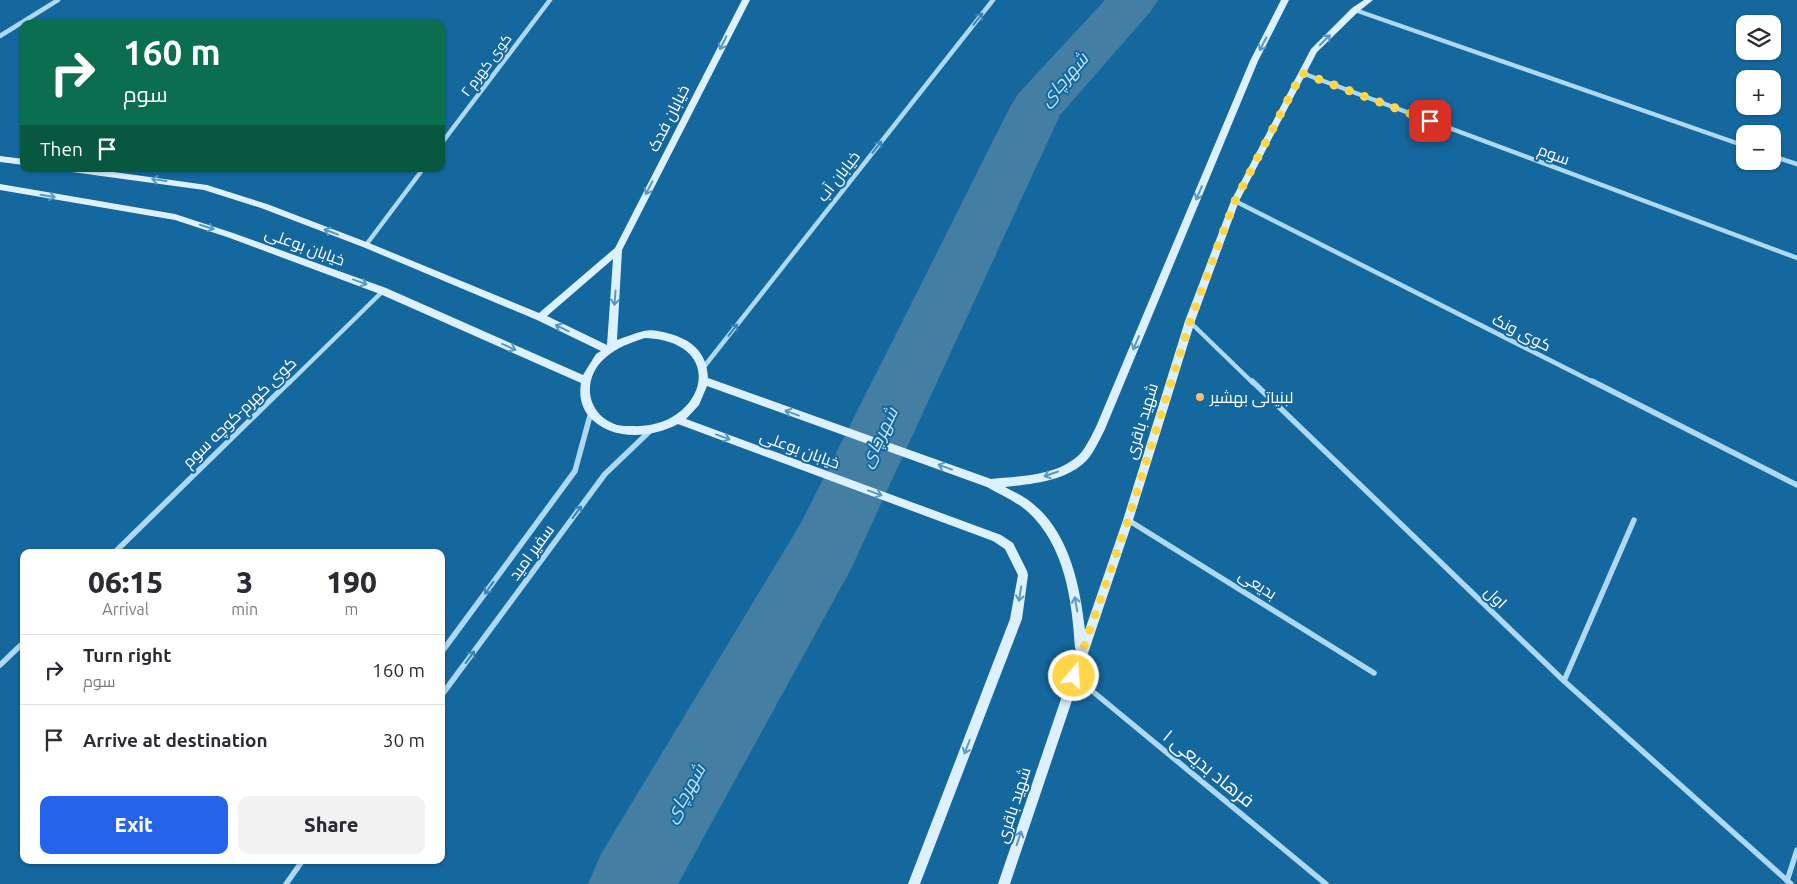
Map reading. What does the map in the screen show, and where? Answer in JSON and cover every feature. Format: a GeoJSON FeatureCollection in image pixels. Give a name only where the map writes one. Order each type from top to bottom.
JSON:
{"type":"FeatureCollection","features":[{"type":"Feature","properties":{"kind":"street"},"geometry":{"type":"LineString","coordinates":[[26,20],[58,0]]}},
{"type":"Feature","properties":{"kind":"street","name":"کوی کهرم ۲"},"geometry":{"type":"LineString","coordinates":[[445,139],[550,0]]}},
{"type":"Feature","properties":{"kind":"street","name":"خیابان فدک"},"geometry":{"type":"LineString","coordinates":[[609,348],[618,250],[746,0]]}},
{"type":"Feature","properties":{"kind":"street","name":"خیابان آب"},"geometry":{"type":"LineString","coordinates":[[703,368],[993,0]]}},
{"type":"Feature","properties":{"kind":"street","name":"شهید باقری"},"geometry":{"type":"LineString","coordinates":[[991,484],[1043,477],[1056,473],[1083,457],[1100,429],[1254,61],[1285,0]]}},
{"type":"Feature","properties":{"kind":"street","name":"شهید باقری"},"geometry":{"type":"LineString","coordinates":[[1004,884],[1081,652],[1128,520],[1190,322],[1235,201],[1314,51],[1355,10],[1369,0]]}},
{"type":"Feature","properties":{"kind":"street"},"geometry":{"type":"LineString","coordinates":[[1355,10],[1736,143]]}},
{"type":"Feature","properties":{"kind":"street"},"geometry":{"type":"LineString","coordinates":[[0,36],[20,24]]}},
{"type":"Feature","properties":{"kind":"street","name":"سوم"},"geometry":{"type":"LineString","coordinates":[[1302,73],[1797,258]]}},
{"type":"Feature","properties":{"kind":"street"},"geometry":{"type":"LineString","coordinates":[[0,159],[20,162]]}},
{"type":"Feature","properties":{"kind":"street"},"geometry":{"type":"LineString","coordinates":[[1781,159],[1797,164]]}},
{"type":"Feature","properties":{"kind":"street","name":"خیابان بوعلی"},"geometry":{"type":"LineString","coordinates":[[94,172],[204,187],[264,206],[366,245],[540,317],[609,348]]}},
{"type":"Feature","properties":{"kind":"street"},"geometry":{"type":"LineString","coordinates":[[366,245],[421,172]]}},
{"type":"Feature","properties":{"kind":"street","name":"خیابان بوعلی"},"geometry":{"type":"LineString","coordinates":[[0,187],[175,217],[230,235],[383,291],[585,380]]}},
{"type":"Feature","properties":{"kind":"street","name":"کوی ونک"},"geometry":{"type":"LineString","coordinates":[[1235,201],[1797,485]]}},
{"type":"Feature","properties":{"kind":"street","name":"خیابان فدک"},"geometry":{"type":"LineString","coordinates":[[540,317],[618,250]]}},
{"type":"Feature","properties":{"kind":"street","name":"کوی کهرم-کوچه سوم"},"geometry":{"type":"LineString","coordinates":[[118,549],[383,291]]}},
{"type":"Feature","properties":{"kind":"street","name":"اول"},"geometry":{"type":"LineString","coordinates":[[1190,322],[1564,681],[1789,882]]}},
{"type":"Feature","properties":{"kind":"street"},"geometry":{"type":"LineString","coordinates":[[645,334],[671,337],[692,349],[699,358],[703,368],[704,381],[698,399],[677,420],[650,431],[622,431],[610,427],[599,421],[591,412],[586,402],[585,380],[597,358],[609,348],[631,337],[645,334]]}},
{"type":"Feature","properties":{"kind":"street","name":"خیابان بوعلی"},"geometry":{"type":"LineString","coordinates":[[704,381],[991,484],[1032,509],[1050,532],[1064,559],[1074,589],[1080,620],[1081,652]]}},
{"type":"Feature","properties":{"kind":"street","name":"سفیر امید"},"geometry":{"type":"LineString","coordinates":[[445,647],[575,470],[591,412]]}},
{"type":"Feature","properties":{"kind":"street","name":"خیابان بوعلی"},"geometry":{"type":"LineString","coordinates":[[677,420],[996,538],[1009,546],[1023,575],[1016,618],[914,884]]}},
{"type":"Feature","properties":{"kind":"street","name":"سفیر امید"},"geometry":{"type":"LineString","coordinates":[[445,691],[606,474],[650,431]]}},
{"type":"Feature","properties":{"kind":"street","name":"بدیعی"},"geometry":{"type":"LineString","coordinates":[[1128,520],[1374,673]]}},
{"type":"Feature","properties":{"kind":"street"},"geometry":{"type":"LineString","coordinates":[[1564,681],[1634,520]]}},
{"type":"Feature","properties":{"kind":"street"},"geometry":{"type":"LineString","coordinates":[[0,665],[20,646]]}},
{"type":"Feature","properties":{"kind":"street","name":"فرهاد بدیعی ۱"},"geometry":{"type":"LineString","coordinates":[[1074,676],[1326,884]]}},
{"type":"Feature","properties":{"kind":"street"},"geometry":{"type":"LineString","coordinates":[[1789,882],[1797,850]]}},
{"type":"Feature","properties":{"kind":"street"},"geometry":{"type":"LineString","coordinates":[[286,884],[300,864]]}},
{"type":"Feature","properties":{"kind":"waterway","name":"شهرچای"},"geometry":{"type":"LineString","coordinates":[[631,884],[826,546],[1037,107],[1133,0]]}},
{"type":"Feature","properties":{"kind":"place","name":"لبنیاتی بهشیر"},"geometry":{"type":"Point","coordinates":[1200,397]}},
{"type":"Feature","properties":{"kind":"route"},"geometry":{"type":"LineString","coordinates":[[1074,676],[1128,520],[1190,322],[1222,235],[1235,201],[1302,73],[1430,121]]}}]}
